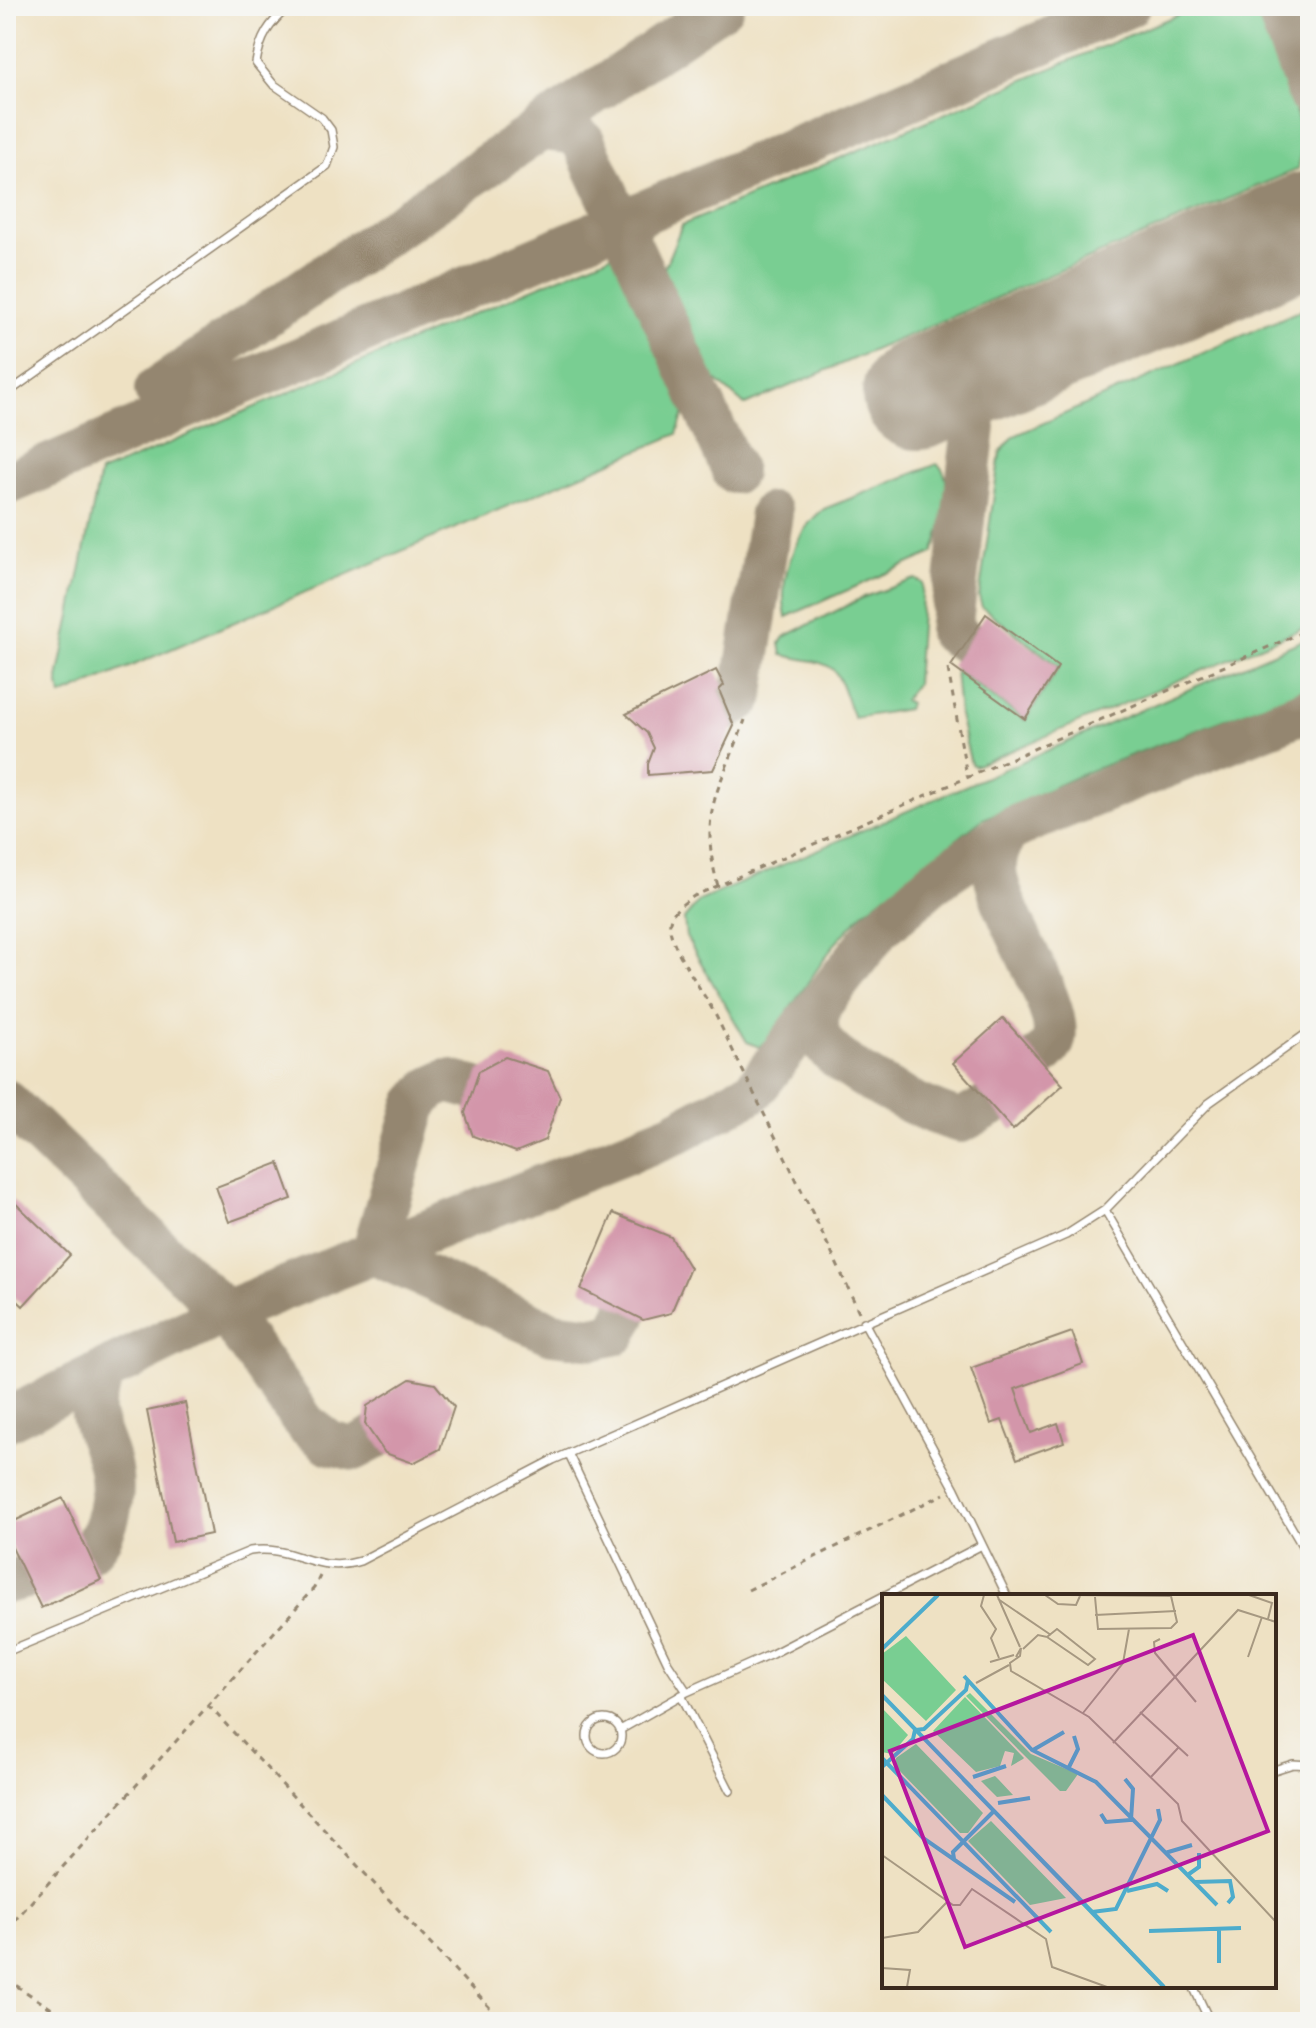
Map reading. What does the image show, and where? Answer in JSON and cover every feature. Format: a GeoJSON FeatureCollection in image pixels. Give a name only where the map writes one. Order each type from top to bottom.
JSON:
{"type":"FeatureCollection","features":[{"type":"Feature","properties":{"kind":"lane"},"geometry":{"type":"LineString","coordinates":[[6,394],[327,166],[334,147],[331,130],[322,118],[273,84],[256,63],[259,40],[289,6]]}},
{"type":"Feature","properties":{"kind":"lane"},"geometry":{"type":"LineString","coordinates":[[6,1652],[250,1551],[273,1548],[338,1568],[360,1561],[569,1455],[1066,1235],[1105,1210],[1209,1103],[1310,1031]]}},
{"type":"Feature","properties":{"kind":"lane"},"geometry":{"type":"LineString","coordinates":[[1105,1210],[1310,1559]]}},
{"type":"Feature","properties":{"kind":"lane"},"geometry":{"type":"LineString","coordinates":[[864,1322],[955,1489],[1006,1594]]}},
{"type":"Feature","properties":{"kind":"lane"},"geometry":{"type":"LineString","coordinates":[[569,1455],[730,1791]]}},
{"type":"Feature","properties":{"kind":"lane"},"geometry":{"type":"LineString","coordinates":[[888,1594],[982,1545]]}},
{"type":"Feature","properties":{"kind":"lane"},"geometry":{"type":"LineString","coordinates":[[620,1730],[684,1693],[772,1654],[882,1597]]}},
{"type":"Feature","properties":{"kind":"lane"},"geometry":{"type":"LineString","coordinates":[[599,1720],[611,1721],[620,1730],[620,1742],[611,1751],[599,1752],[589,1743],[589,1729],[599,1720]]}},
{"type":"Feature","properties":{"kind":"lane"},"geometry":{"type":"LineString","coordinates":[[1276,1769],[1293,1764],[1310,1765]]}},
{"type":"Feature","properties":{"kind":"lane"},"geometry":{"type":"LineString","coordinates":[[1194,1988],[1210,2022]]}},
{"type":"Feature","properties":{"kind":"path"},"geometry":{"type":"LineString","coordinates":[[864,1322],[804,1191],[709,1002],[671,935],[670,920],[675,909],[718,886],[967,776],[1310,629]]}},
{"type":"Feature","properties":{"kind":"path"},"geometry":{"type":"LineString","coordinates":[[948,669],[967,776]]}},
{"type":"Feature","properties":{"kind":"path"},"geometry":{"type":"LineString","coordinates":[[718,886],[709,821],[718,779],[745,720]]}},
{"type":"Feature","properties":{"kind":"path"},"geometry":{"type":"LineString","coordinates":[[748,1590],[955,1489]]}},
{"type":"Feature","properties":{"kind":"path"},"geometry":{"type":"LineString","coordinates":[[6,1930],[314,1588],[326,1565]]}},
{"type":"Feature","properties":{"kind":"path"},"geometry":{"type":"LineString","coordinates":[[208,1705],[503,2022]]}},
{"type":"Feature","properties":{"kind":"path"},"geometry":{"type":"LineString","coordinates":[[6,1979],[72,2022]]}},
{"type":"Feature","properties":{"kind":"green space"},"geometry":{"type":"Polygon","coordinates":[[[1198,6],[1235,6],[1259,18],[1304,135],[1298,169],[745,405],[711,376],[663,271],[682,225],[1198,6]]]}},
{"type":"Feature","properties":{"kind":"green space"},"geometry":{"type":"Polygon","coordinates":[[[1295,6],[1310,6],[1310,44],[1295,6]]]}},
{"type":"Feature","properties":{"kind":"green space"},"geometry":{"type":"Polygon","coordinates":[[[616,253],[684,413],[677,434],[61,696],[58,679],[100,473],[616,253]]]}},
{"type":"Feature","properties":{"kind":"green space"},"geometry":{"type":"Polygon","coordinates":[[[1310,306],[1310,625],[975,766],[971,764],[959,715],[955,670],[1025,720],[1059,667],[982,607],[979,597],[1000,453],[1014,436],[1310,306]]]}},
{"type":"Feature","properties":{"kind":"green space"},"geometry":{"type":"Polygon","coordinates":[[[937,464],[943,471],[947,493],[933,553],[786,617],[784,588],[791,558],[813,518],[824,509],[937,464]]]}},
{"type":"Feature","properties":{"kind":"green space"},"geometry":{"type":"Polygon","coordinates":[[[915,579],[923,583],[916,684],[904,700],[909,704],[907,709],[854,718],[833,670],[817,662],[782,655],[780,643],[784,637],[864,597],[915,579]]]}},
{"type":"Feature","properties":{"kind":"green space"},"geometry":{"type":"Polygon","coordinates":[[[1310,637],[1310,687],[1085,773],[983,819],[863,913],[834,945],[771,1036],[759,1047],[747,1042],[686,937],[684,919],[699,901],[1310,637]]]}},
{"type":"Feature","properties":{"kind":"building"},"geometry":{"type":"Polygon","coordinates":[[[986,614],[1058,667],[1025,719],[951,666],[986,614]]]}},
{"type":"Feature","properties":{"kind":"building"},"geometry":{"type":"Polygon","coordinates":[[[716,670],[724,685],[719,690],[734,726],[713,770],[648,775],[654,748],[647,733],[626,714],[716,670]]]}},
{"type":"Feature","properties":{"kind":"building"},"geometry":{"type":"Polygon","coordinates":[[[1003,1018],[1063,1085],[1013,1130],[953,1063],[1003,1018]]]}},
{"type":"Feature","properties":{"kind":"building"},"geometry":{"type":"Polygon","coordinates":[[[505,1057],[548,1071],[560,1097],[545,1140],[516,1152],[473,1136],[465,1113],[479,1071],[505,1057]]]}},
{"type":"Feature","properties":{"kind":"building"},"geometry":{"type":"Polygon","coordinates":[[[279,1163],[292,1199],[229,1222],[216,1187],[279,1163]]]}},
{"type":"Feature","properties":{"kind":"building"},"geometry":{"type":"Polygon","coordinates":[[[12,1200],[70,1255],[23,1306],[6,1290],[6,1207],[12,1200]]]}},
{"type":"Feature","properties":{"kind":"building"},"geometry":{"type":"Polygon","coordinates":[[[613,1213],[671,1237],[690,1268],[671,1313],[643,1320],[581,1289],[613,1213]]]}},
{"type":"Feature","properties":{"kind":"building"},"geometry":{"type":"Polygon","coordinates":[[[1072,1332],[1083,1364],[1015,1389],[1031,1433],[1058,1423],[1064,1442],[1017,1459],[1002,1420],[991,1424],[971,1368],[1072,1332]]]}},
{"type":"Feature","properties":{"kind":"building"},"geometry":{"type":"Polygon","coordinates":[[[410,1379],[435,1384],[454,1407],[440,1449],[413,1463],[385,1453],[365,1424],[367,1406],[410,1379]]]}},
{"type":"Feature","properties":{"kind":"building"},"geometry":{"type":"Polygon","coordinates":[[[185,1403],[211,1534],[173,1542],[147,1411],[185,1403]]]}},
{"type":"Feature","properties":{"kind":"building"},"geometry":{"type":"Polygon","coordinates":[[[63,1498],[101,1580],[41,1608],[6,1535],[6,1525],[63,1498]]]}},
{"type":"Feature","properties":{"kind":"taxiway"},"geometry":{"type":"LineString","coordinates":[[156,390],[722,6]]}},
{"type":"Feature","properties":{"kind":"taxiway"},"geometry":{"type":"LineString","coordinates":[[6,484],[1128,6]]}},
{"type":"Feature","properties":{"kind":"taxiway"},"geometry":{"type":"LineString","coordinates":[[1276,6],[1310,96]]}},
{"type":"Feature","properties":{"kind":"taxiway"},"geometry":{"type":"LineString","coordinates":[[543,129],[572,132],[583,141],[734,472]]}},
{"type":"Feature","properties":{"kind":"taxiway"},"geometry":{"type":"LineString","coordinates":[[966,642],[950,632],[974,427]]}},
{"type":"Feature","properties":{"kind":"taxiway"},"geometry":{"type":"LineString","coordinates":[[727,709],[742,698],[771,514]]}},
{"type":"Feature","properties":{"kind":"taxiway"},"geometry":{"type":"LineString","coordinates":[[6,1420],[225,1312],[673,1134],[753,1091],[880,928],[937,879],[1006,832],[1033,819],[1310,709]]}},
{"type":"Feature","properties":{"kind":"taxiway"},"geometry":{"type":"LineString","coordinates":[[1006,832],[996,858],[998,885],[1049,1003],[1054,1023],[1053,1042],[1039,1058]]}},
{"type":"Feature","properties":{"kind":"taxiway"},"geometry":{"type":"LineString","coordinates":[[819,1008],[817,1030],[829,1050],[884,1088],[928,1110],[961,1121],[991,1105]]}},
{"type":"Feature","properties":{"kind":"taxiway"},"geometry":{"type":"LineString","coordinates":[[473,1088],[447,1081],[430,1089],[416,1105],[373,1253],[552,1333],[595,1338],[616,1333],[627,1311]]}},
{"type":"Feature","properties":{"kind":"taxiway"},"geometry":{"type":"LineString","coordinates":[[6,1101],[225,1312],[305,1424],[330,1443],[354,1449],[375,1438]]}},
{"type":"Feature","properties":{"kind":"taxiway"},"geometry":{"type":"LineString","coordinates":[[88,1551],[101,1535],[111,1502],[110,1469],[94,1421],[93,1408],[105,1372]]}},
{"type":"Feature","properties":{"kind":"taxiway"},"geometry":{"type":"LineString","coordinates":[[6,1582],[26,1577]]}},
{"type":"Feature","properties":{"kind":"runway"},"geometry":{"type":"LineString","coordinates":[[918,394],[1310,227]]}}]}
